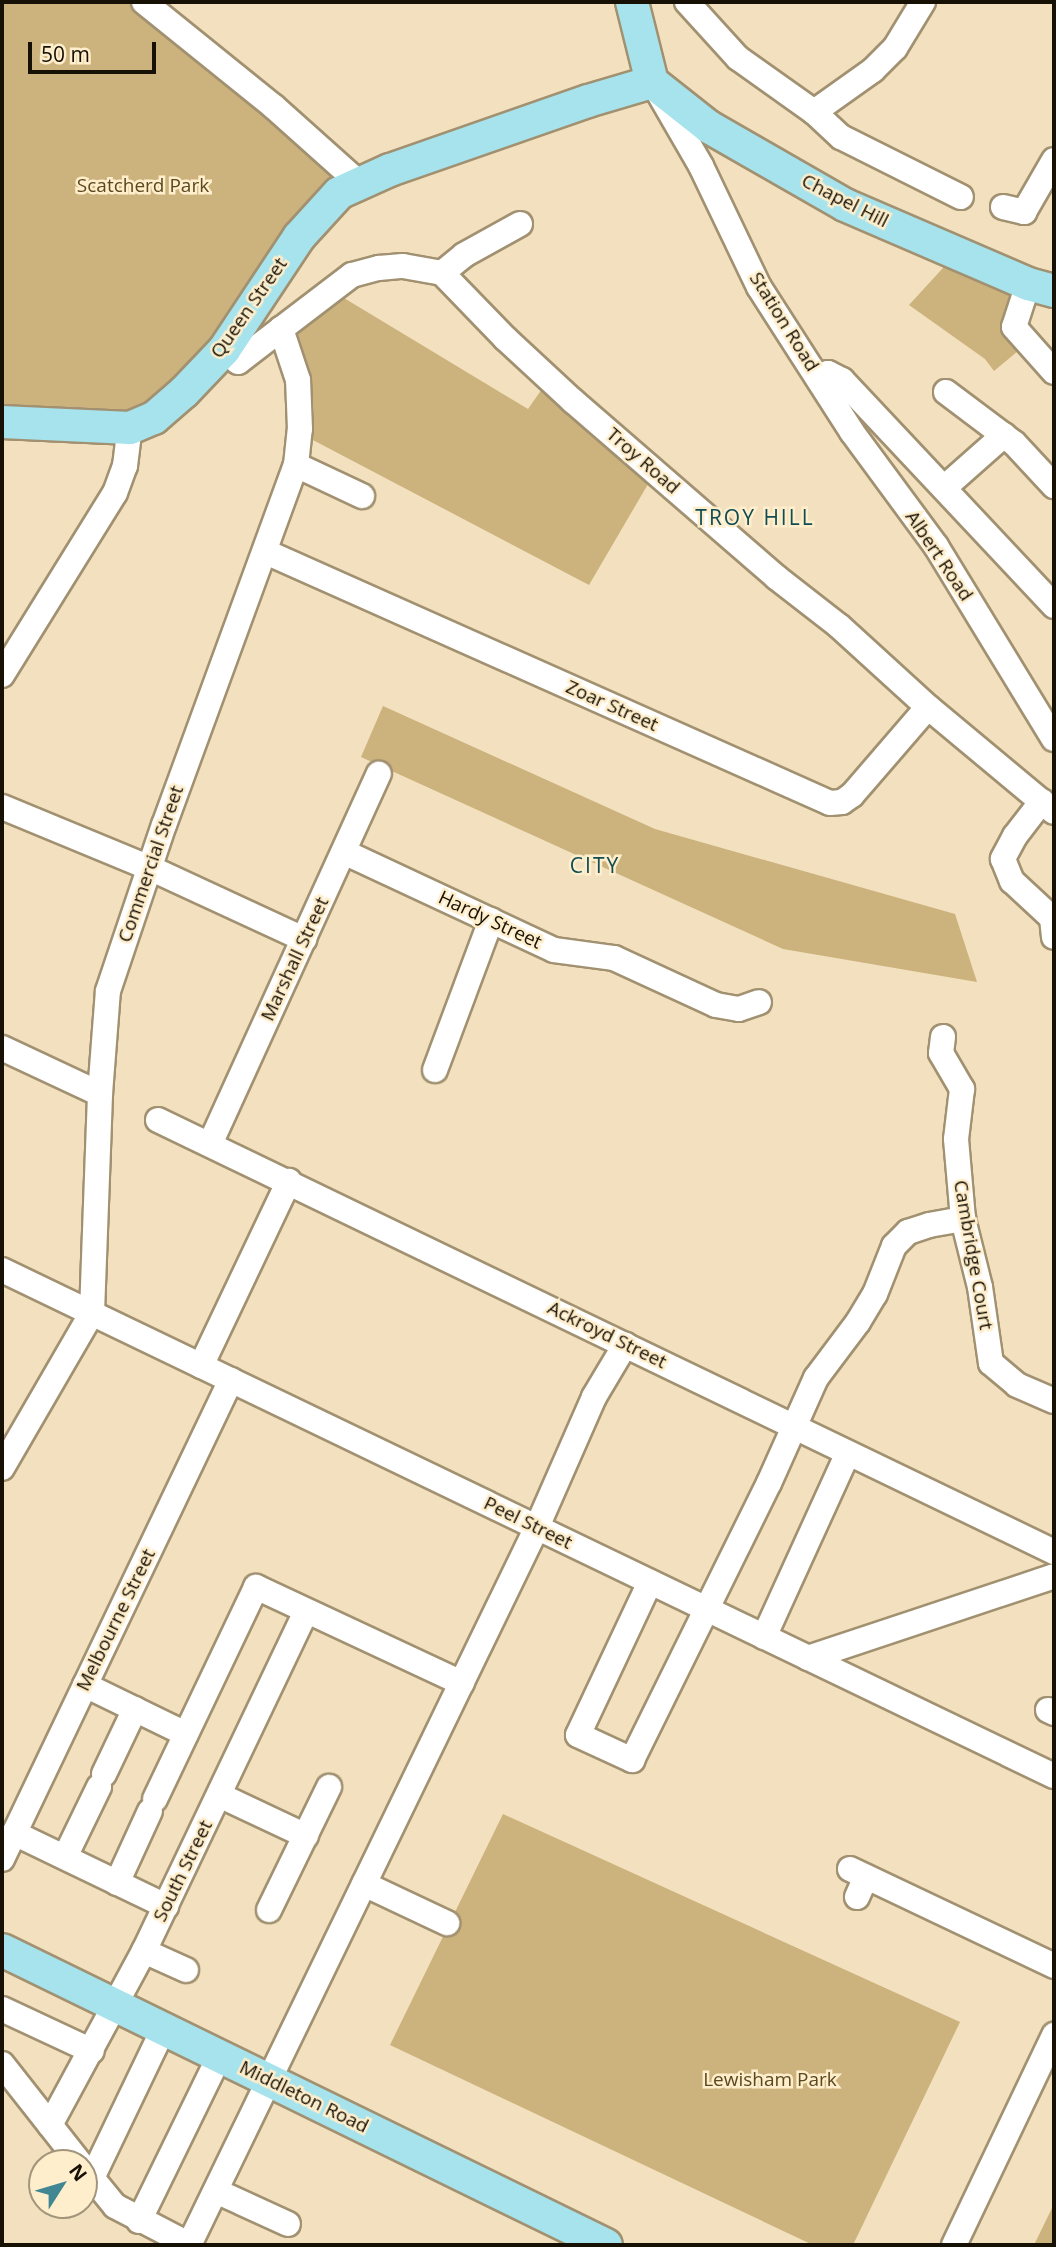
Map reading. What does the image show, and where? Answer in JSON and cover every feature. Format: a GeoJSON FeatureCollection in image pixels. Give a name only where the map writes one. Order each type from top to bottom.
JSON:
{"type":"FeatureCollection","features":[{"type":"Feature","properties":{"kind":"main road"},"geometry":{"type":"LineString","coordinates":[[632,2],[652,82]]}},
{"type":"Feature","properties":{"kind":"main road","name":"Queen Street"},"geometry":{"type":"LineString","coordinates":[[130,428],[154,418],[184,393],[224,350],[313,218],[338,193],[358,182],[588,101],[652,82]]}},
{"type":"Feature","properties":{"kind":"main road","name":"Chapel Hill"},"geometry":{"type":"LineString","coordinates":[[652,82],[709,127],[845,205],[1041,288]]}},
{"type":"Feature","properties":{"kind":"main road"},"geometry":{"type":"LineString","coordinates":[[2,422],[130,428]]}},
{"type":"Feature","properties":{"kind":"main road","name":"Middleton Road"},"geometry":{"type":"LineString","coordinates":[[2,1950],[220,2055],[574,2238],[606,2245]]}},
{"type":"Feature","properties":{"kind":"street"},"geometry":{"type":"LineString","coordinates":[[687,2],[738,58],[814,112],[850,142],[961,197]]}},
{"type":"Feature","properties":{"kind":"street"},"geometry":{"type":"LineString","coordinates":[[814,112],[873,70],[895,48],[923,2]]}},
{"type":"Feature","properties":{"kind":"street"},"geometry":{"type":"LineString","coordinates":[[148,3],[273,106],[358,182]]}},
{"type":"Feature","properties":{"kind":"street","name":"Station Road"},"geometry":{"type":"LineString","coordinates":[[652,82],[701,166],[760,287],[818,377],[828,373],[836,376],[1054,606]]}},
{"type":"Feature","properties":{"kind":"street"},"geometry":{"type":"LineString","coordinates":[[1003,207],[1024,212],[1054,160]]}},
{"type":"Feature","properties":{"kind":"street"},"geometry":{"type":"LineString","coordinates":[[224,350],[237,362],[352,275],[379,268],[403,266],[442,273],[464,255],[520,224]]}},
{"type":"Feature","properties":{"kind":"street","name":"Troy Road"},"geometry":{"type":"LineString","coordinates":[[442,273],[506,339],[573,401],[776,577],[839,625],[928,707],[1048,806]]}},
{"type":"Feature","properties":{"kind":"street"},"geometry":{"type":"LineString","coordinates":[[1041,288],[1014,327],[1054,372]]}},
{"type":"Feature","properties":{"kind":"street","name":"Commercial Street"},"geometry":{"type":"LineString","coordinates":[[2,1468],[92,1313],[100,1094],[108,991],[296,465],[300,429],[298,380],[281,329]]}},
{"type":"Feature","properties":{"kind":"street","name":"Albert Road"},"geometry":{"type":"LineString","coordinates":[[818,377],[852,432],[936,546],[1054,739]]}},
{"type":"Feature","properties":{"kind":"street"},"geometry":{"type":"LineString","coordinates":[[946,392],[1004,435],[1054,486]]}},
{"type":"Feature","properties":{"kind":"street"},"geometry":{"type":"LineString","coordinates":[[5,662],[115,493],[125,466],[130,428]]}},
{"type":"Feature","properties":{"kind":"street"},"geometry":{"type":"LineString","coordinates":[[944,488],[1004,435]]}},
{"type":"Feature","properties":{"kind":"street"},"geometry":{"type":"LineString","coordinates":[[296,465],[362,496]]}},
{"type":"Feature","properties":{"kind":"street","name":"Zoar Street"},"geometry":{"type":"LineString","coordinates":[[266,552],[830,803],[842,802],[852,795],[928,707]]}},
{"type":"Feature","properties":{"kind":"street","name":"Marshall Street"},"geometry":{"type":"LineString","coordinates":[[210,1144],[379,774]]}},
{"type":"Feature","properties":{"kind":"street"},"geometry":{"type":"LineString","coordinates":[[1048,806],[1015,836],[1003,859],[1012,881],[1052,918],[1054,937]]}},
{"type":"Feature","properties":{"kind":"street"},"geometry":{"type":"LineString","coordinates":[[2,807],[150,868],[304,939]]}},
{"type":"Feature","properties":{"kind":"street","name":"Hardy Street"},"geometry":{"type":"LineString","coordinates":[[344,852],[554,950],[614,958],[716,1004],[739,1009],[759,1002]]}},
{"type":"Feature","properties":{"kind":"street"},"geometry":{"type":"LineString","coordinates":[[435,1070],[491,920]]}},
{"type":"Feature","properties":{"kind":"street","name":"Cambridge Court"},"geometry":{"type":"LineString","coordinates":[[943,1037],[941,1054],[962,1089],[956,1139],[963,1219],[979,1287],[991,1363],[1017,1385],[1054,1401]]}},
{"type":"Feature","properties":{"kind":"street"},"geometry":{"type":"LineString","coordinates":[[2,1048],[100,1094]]}},
{"type":"Feature","properties":{"kind":"street","name":"Ackroyd Street"},"geometry":{"type":"LineString","coordinates":[[158,1120],[1054,1552]]}},
{"type":"Feature","properties":{"kind":"street"},"geometry":{"type":"LineString","coordinates":[[201,1366],[289,1181]]}},
{"type":"Feature","properties":{"kind":"street"},"geometry":{"type":"LineString","coordinates":[[650,1582],[578,1735],[632,1760],[816,1378],[875,1294],[894,1246],[908,1232],[929,1224],[963,1219]]}},
{"type":"Feature","properties":{"kind":"street","name":"Peel Street"},"geometry":{"type":"LineString","coordinates":[[2,1270],[1054,1776]]}},
{"type":"Feature","properties":{"kind":"street"},"geometry":{"type":"LineString","coordinates":[[98,2185],[115,2206],[139,2221],[190,2245],[537,1527],[594,1397],[625,1345]]}},
{"type":"Feature","properties":{"kind":"street","name":"Melbourne Street"},"geometry":{"type":"LineString","coordinates":[[2,1859],[231,1380]]}},
{"type":"Feature","properties":{"kind":"street"},"geometry":{"type":"LineString","coordinates":[[764,1636],[848,1453]]}},
{"type":"Feature","properties":{"kind":"street"},"geometry":{"type":"LineString","coordinates":[[808,1658],[1054,1576]]}},
{"type":"Feature","properties":{"kind":"street"},"geometry":{"type":"LineString","coordinates":[[117,1883],[256,1587],[462,1682]]}},
{"type":"Feature","properties":{"kind":"street","name":"South Street"},"geometry":{"type":"LineString","coordinates":[[50,2125],[144,1951],[306,1612]]}},
{"type":"Feature","properties":{"kind":"street"},"geometry":{"type":"LineString","coordinates":[[85,1685],[186,1734]]}},
{"type":"Feature","properties":{"kind":"street"},"geometry":{"type":"LineString","coordinates":[[65,1857],[135,1709]]}},
{"type":"Feature","properties":{"kind":"street"},"geometry":{"type":"LineString","coordinates":[[270,1910],[329,1787]]}},
{"type":"Feature","properties":{"kind":"street"},"geometry":{"type":"LineString","coordinates":[[219,1795],[306,1836]]}},
{"type":"Feature","properties":{"kind":"street"},"geometry":{"type":"LineString","coordinates":[[14,1833],[166,1906]]}},
{"type":"Feature","properties":{"kind":"street"},"geometry":{"type":"LineString","coordinates":[[858,1881],[1054,1966]]}},
{"type":"Feature","properties":{"kind":"street"},"geometry":{"type":"LineString","coordinates":[[364,1884],[447,1923]]}},
{"type":"Feature","properties":{"kind":"street"},"geometry":{"type":"LineString","coordinates":[[144,1951],[186,1970]]}},
{"type":"Feature","properties":{"kind":"street"},"geometry":{"type":"LineString","coordinates":[[2,2009],[92,2051]]}},
{"type":"Feature","properties":{"kind":"street"},"geometry":{"type":"LineString","coordinates":[[96,2149],[164,2028]]}},
{"type":"Feature","properties":{"kind":"street"},"geometry":{"type":"LineString","coordinates":[[954,2245],[1054,2035]]}},
{"type":"Feature","properties":{"kind":"street"},"geometry":{"type":"LineString","coordinates":[[139,2221],[220,2055]]}},
{"type":"Feature","properties":{"kind":"street"},"geometry":{"type":"LineString","coordinates":[[2,2064],[69,2149]]}},
{"type":"Feature","properties":{"kind":"street"},"geometry":{"type":"LineString","coordinates":[[216,2190],[288,2224]]}},
{"type":"Feature","properties":{"kind":"green space","name":"Scatcherd Park"},"geometry":{"type":"Polygon","coordinates":[[[2,2],[144,2],[343,167],[324,187],[184,376],[151,403],[130,411],[103,416],[2,406],[2,2]]]}},
{"type":"Feature","properties":{"kind":"green space"},"geometry":{"type":"Polygon","coordinates":[[[953,257],[1002,280],[1029,342],[994,371],[985,359],[909,305],[953,257]]]}},
{"type":"Feature","properties":{"kind":"green space"},"geometry":{"type":"Polygon","coordinates":[[[339,295],[528,409],[542,389],[651,479],[589,585],[311,439],[314,411],[311,386],[293,331],[339,295]]]}},
{"type":"Feature","properties":{"kind":"green space"},"geometry":{"type":"Polygon","coordinates":[[[383,706],[655,829],[955,914],[977,982],[783,949],[361,757],[383,706]]]}},
{"type":"Feature","properties":{"kind":"green space","name":"Lewisham Park"},"geometry":{"type":"Polygon","coordinates":[[[503,1814],[960,2022],[853,2245],[813,2245],[390,2045],[503,1814]]]}},
{"type":"Feature","properties":{"kind":"green space"},"geometry":{"type":"Polygon","coordinates":[[[1053,2206],[1054,2245],[1034,2245],[1053,2206]]]}},
{"type":"Feature","properties":{"kind":"district","name":"TROY HILL"},"geometry":{"type":"Point","coordinates":[755,517]}},
{"type":"Feature","properties":{"kind":"district","name":"CITY"},"geometry":{"type":"Point","coordinates":[595,865]}}]}
